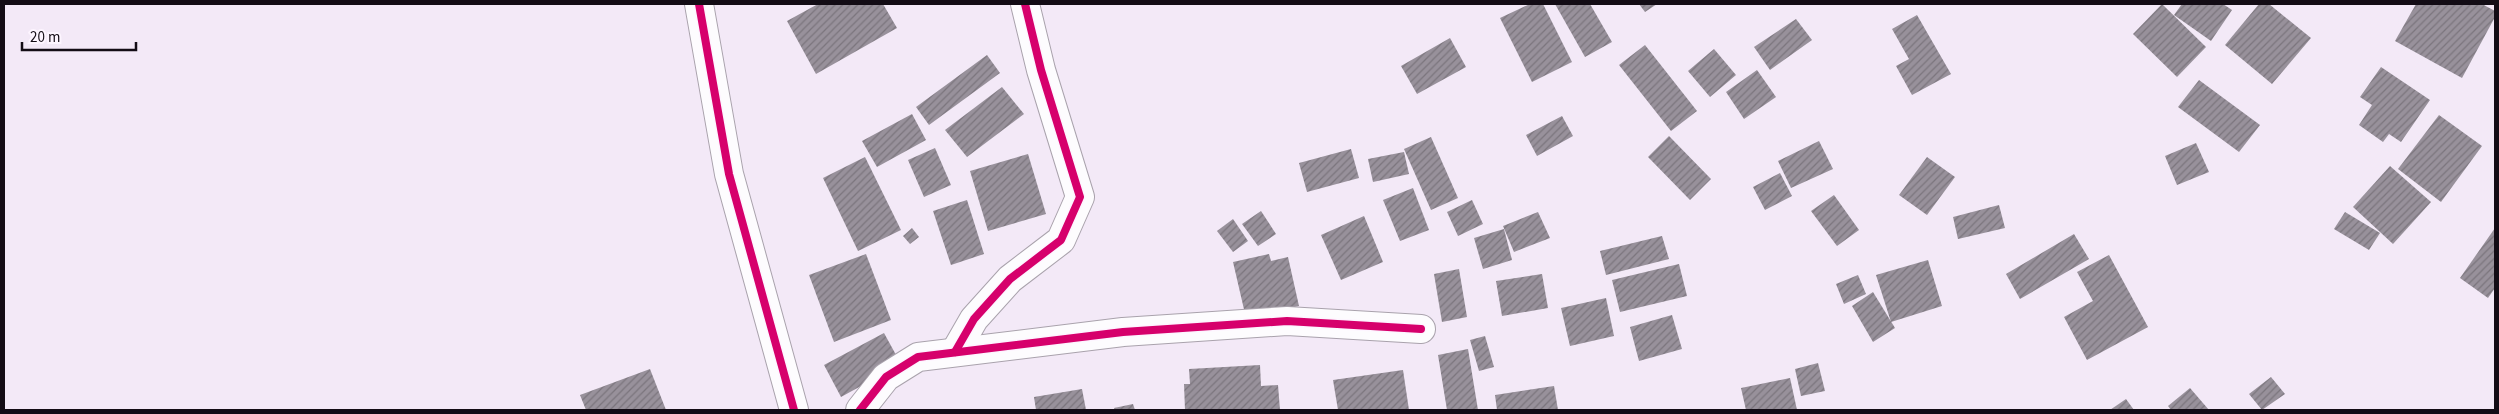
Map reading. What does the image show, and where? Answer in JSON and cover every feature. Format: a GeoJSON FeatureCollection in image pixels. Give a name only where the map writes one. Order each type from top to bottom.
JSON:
{"type":"FeatureCollection","features":[{"type":"Feature","properties":{"kind":"street"},"geometry":{"type":"LineString","coordinates":[[699,4],[729,174],[794,410]]}},
{"type":"Feature","properties":{"kind":"street"},"geometry":{"type":"LineString","coordinates":[[955,352],[974,319],[1010,279],[1061,240],[1080,197],[1041,70],[1025,4]]}},
{"type":"Feature","properties":{"kind":"street"},"geometry":{"type":"LineString","coordinates":[[860,410],[886,377],[918,357],[1123,332],[1286,321],[1420,329]]}},
{"type":"Feature","properties":{"kind":"building"},"geometry":{"type":"Polygon","coordinates":[[[818,4],[883,4],[897,28],[816,74],[787,21],[818,4]]]}},
{"type":"Feature","properties":{"kind":"building"},"geometry":{"type":"Polygon","coordinates":[[[1530,4],[1543,4],[1572,62],[1532,82],[1500,18],[1530,4]]]}},
{"type":"Feature","properties":{"kind":"building"},"geometry":{"type":"Polygon","coordinates":[[[1555,4],[1590,4],[1612,42],[1585,57],[1555,4]]]}},
{"type":"Feature","properties":{"kind":"building"},"geometry":{"type":"Polygon","coordinates":[[[1639,4],[1657,4],[1645,12],[1639,4]]]}},
{"type":"Feature","properties":{"kind":"building"},"geometry":{"type":"Polygon","coordinates":[[[2162,4],[2206,47],[2177,77],[2133,34],[2162,4]]]}},
{"type":"Feature","properties":{"kind":"building"},"geometry":{"type":"Polygon","coordinates":[[[2182,4],[2223,4],[2232,10],[2211,41],[2174,15],[2182,4]]]}},
{"type":"Feature","properties":{"kind":"building"},"geometry":{"type":"Polygon","coordinates":[[[2259,4],[2269,4],[2311,38],[2272,84],[2225,45],[2259,4]]]}},
{"type":"Feature","properties":{"kind":"building"},"geometry":{"type":"Polygon","coordinates":[[[2416,4],[2482,4],[2495,11],[2495,17],[2462,78],[2395,41],[2416,4]]]}},
{"type":"Feature","properties":{"kind":"building"},"geometry":{"type":"Polygon","coordinates":[[[1917,15],[1951,74],[1912,95],[1896,66],[1909,59],[1892,29],[1917,15]]]}},
{"type":"Feature","properties":{"kind":"building"},"geometry":{"type":"Polygon","coordinates":[[[1796,19],[1812,40],[1770,70],[1754,47],[1796,19]]]}},
{"type":"Feature","properties":{"kind":"building"},"geometry":{"type":"Polygon","coordinates":[[[1450,38],[1466,67],[1417,94],[1401,66],[1450,38]]]}},
{"type":"Feature","properties":{"kind":"building"},"geometry":{"type":"Polygon","coordinates":[[[1645,45],[1697,111],[1671,131],[1619,65],[1645,45]]]}},
{"type":"Feature","properties":{"kind":"building"},"geometry":{"type":"Polygon","coordinates":[[[1714,49],[1736,75],[1710,97],[1688,71],[1714,49]]]}},
{"type":"Feature","properties":{"kind":"building"},"geometry":{"type":"Polygon","coordinates":[[[987,55],[1000,73],[929,125],[916,107],[987,55]]]}},
{"type":"Feature","properties":{"kind":"building"},"geometry":{"type":"Polygon","coordinates":[[[2381,67],[2430,100],[2401,142],[2389,134],[2383,142],[2359,125],[2372,105],[2360,97],[2381,67]]]}},
{"type":"Feature","properties":{"kind":"building"},"geometry":{"type":"Polygon","coordinates":[[[1757,70],[1776,97],[1744,119],[1726,92],[1757,70]]]}},
{"type":"Feature","properties":{"kind":"building"},"geometry":{"type":"Polygon","coordinates":[[[2199,80],[2260,125],[2239,152],[2178,107],[2199,80]]]}},
{"type":"Feature","properties":{"kind":"building"},"geometry":{"type":"Polygon","coordinates":[[[1002,87],[1024,114],[967,157],[945,130],[1002,87]]]}},
{"type":"Feature","properties":{"kind":"building"},"geometry":{"type":"Polygon","coordinates":[[[912,114],[926,140],[877,167],[862,141],[912,114]]]}},
{"type":"Feature","properties":{"kind":"building"},"geometry":{"type":"Polygon","coordinates":[[[2439,115],[2482,146],[2441,202],[2398,169],[2439,115]]]}},
{"type":"Feature","properties":{"kind":"building"},"geometry":{"type":"Polygon","coordinates":[[[1562,116],[1573,136],[1537,156],[1526,135],[1562,116]]]}},
{"type":"Feature","properties":{"kind":"building"},"geometry":{"type":"Polygon","coordinates":[[[1669,136],[1711,179],[1690,200],[1648,157],[1669,136]]]}},
{"type":"Feature","properties":{"kind":"building"},"geometry":{"type":"Polygon","coordinates":[[[1431,137],[1458,198],[1431,210],[1404,149],[1431,137]]]}},
{"type":"Feature","properties":{"kind":"building"},"geometry":{"type":"Polygon","coordinates":[[[1819,141],[1833,169],[1791,188],[1778,161],[1819,141]]]}},
{"type":"Feature","properties":{"kind":"building"},"geometry":{"type":"Polygon","coordinates":[[[2196,143],[2209,172],[2177,185],[2165,156],[2196,143]]]}},
{"type":"Feature","properties":{"kind":"building"},"geometry":{"type":"Polygon","coordinates":[[[935,148],[951,185],[924,197],[908,160],[935,148]]]}},
{"type":"Feature","properties":{"kind":"building"},"geometry":{"type":"Polygon","coordinates":[[[1351,149],[1359,178],[1307,192],[1299,163],[1351,149]]]}},
{"type":"Feature","properties":{"kind":"building"},"geometry":{"type":"Polygon","coordinates":[[[1404,152],[1409,174],[1373,182],[1368,159],[1404,152]]]}},
{"type":"Feature","properties":{"kind":"building"},"geometry":{"type":"Polygon","coordinates":[[[1028,154],[1046,214],[988,231],[970,171],[1028,154]]]}},
{"type":"Feature","properties":{"kind":"building"},"geometry":{"type":"Polygon","coordinates":[[[865,157],[901,230],[858,251],[823,178],[865,157]]]}},
{"type":"Feature","properties":{"kind":"building"},"geometry":{"type":"Polygon","coordinates":[[[1927,157],[1955,177],[1927,215],[1899,195],[1927,157]]]}},
{"type":"Feature","properties":{"kind":"building"},"geometry":{"type":"Polygon","coordinates":[[[2390,166],[2431,202],[2393,244],[2353,207],[2390,166]]]}},
{"type":"Feature","properties":{"kind":"building"},"geometry":{"type":"Polygon","coordinates":[[[1780,173],[1792,196],[1765,210],[1753,187],[1780,173]]]}},
{"type":"Feature","properties":{"kind":"building"},"geometry":{"type":"Polygon","coordinates":[[[1413,188],[1429,230],[1400,241],[1383,200],[1413,188]]]}},
{"type":"Feature","properties":{"kind":"building"},"geometry":{"type":"Polygon","coordinates":[[[1834,195],[1859,230],[1837,246],[1811,211],[1834,195]]]}},
{"type":"Feature","properties":{"kind":"building"},"geometry":{"type":"Polygon","coordinates":[[[967,200],[984,254],[951,265],[933,211],[967,200]]]}},
{"type":"Feature","properties":{"kind":"building"},"geometry":{"type":"Polygon","coordinates":[[[1472,200],[1483,224],[1458,236],[1447,212],[1472,200]]]}},
{"type":"Feature","properties":{"kind":"building"},"geometry":{"type":"Polygon","coordinates":[[[1999,205],[2005,228],[1958,239],[1953,217],[1999,205]]]}},
{"type":"Feature","properties":{"kind":"building"},"geometry":{"type":"Polygon","coordinates":[[[1261,211],[1276,234],[1258,246],[1242,224],[1261,211]]]}},
{"type":"Feature","properties":{"kind":"building"},"geometry":{"type":"Polygon","coordinates":[[[1538,212],[1550,238],[1514,252],[1503,226],[1538,212]]]}},
{"type":"Feature","properties":{"kind":"building"},"geometry":{"type":"Polygon","coordinates":[[[2345,212],[2380,233],[2369,250],[2334,229],[2345,212]]]}},
{"type":"Feature","properties":{"kind":"building"},"geometry":{"type":"Polygon","coordinates":[[[1364,216],[1383,262],[1341,280],[1321,235],[1364,216]]]}},
{"type":"Feature","properties":{"kind":"building"},"geometry":{"type":"Polygon","coordinates":[[[1233,219],[1248,241],[1233,252],[1217,231],[1233,219]]]}},
{"type":"Feature","properties":{"kind":"building"},"geometry":{"type":"Polygon","coordinates":[[[912,228],[919,237],[910,244],[903,236],[912,228]]]}},
{"type":"Feature","properties":{"kind":"building"},"geometry":{"type":"Polygon","coordinates":[[[2495,228],[2495,288],[2488,298],[2460,278],[2495,228]]]}},
{"type":"Feature","properties":{"kind":"building"},"geometry":{"type":"Polygon","coordinates":[[[1504,229],[1512,260],[1483,269],[1474,238],[1504,229]]]}},
{"type":"Feature","properties":{"kind":"building"},"geometry":{"type":"Polygon","coordinates":[[[2074,234],[2089,259],[2020,299],[2006,274],[2074,234]]]}},
{"type":"Feature","properties":{"kind":"building"},"geometry":{"type":"Polygon","coordinates":[[[1662,236],[1669,259],[1606,275],[1600,251],[1662,236]]]}},
{"type":"Feature","properties":{"kind":"building"},"geometry":{"type":"Polygon","coordinates":[[[866,254],[891,320],[834,342],[809,275],[866,254]]]}},
{"type":"Feature","properties":{"kind":"building"},"geometry":{"type":"Polygon","coordinates":[[[1269,254],[1271,261],[1288,257],[1299,306],[1246,318],[1233,262],[1269,254]]]}},
{"type":"Feature","properties":{"kind":"building"},"geometry":{"type":"Polygon","coordinates":[[[2109,255],[2148,327],[2087,360],[2064,317],[2093,301],[2077,272],[2109,255]]]}},
{"type":"Feature","properties":{"kind":"building"},"geometry":{"type":"Polygon","coordinates":[[[1928,260],[1942,306],[1891,322],[1876,275],[1928,260]]]}},
{"type":"Feature","properties":{"kind":"building"},"geometry":{"type":"Polygon","coordinates":[[[1679,264],[1687,296],[1620,312],[1612,280],[1679,264]]]}},
{"type":"Feature","properties":{"kind":"building"},"geometry":{"type":"Polygon","coordinates":[[[1459,269],[1467,317],[1442,322],[1434,274],[1459,269]]]}},
{"type":"Feature","properties":{"kind":"building"},"geometry":{"type":"Polygon","coordinates":[[[1542,274],[1548,308],[1502,316],[1496,281],[1542,274]]]}},
{"type":"Feature","properties":{"kind":"building"},"geometry":{"type":"Polygon","coordinates":[[[1858,275],[1866,294],[1844,304],[1836,284],[1858,275]]]}},
{"type":"Feature","properties":{"kind":"building"},"geometry":{"type":"Polygon","coordinates":[[[1873,292],[1895,328],[1873,342],[1852,306],[1873,292]]]}},
{"type":"Feature","properties":{"kind":"building"},"geometry":{"type":"Polygon","coordinates":[[[1606,298],[1614,336],[1570,346],[1561,308],[1606,298]]]}},
{"type":"Feature","properties":{"kind":"building"},"geometry":{"type":"Polygon","coordinates":[[[1672,315],[1682,349],[1639,361],[1630,327],[1672,315]]]}},
{"type":"Feature","properties":{"kind":"building"},"geometry":{"type":"Polygon","coordinates":[[[884,333],[901,364],[841,397],[824,365],[884,333]]]}},
{"type":"Feature","properties":{"kind":"building"},"geometry":{"type":"Polygon","coordinates":[[[1485,336],[1494,367],[1479,371],[1470,340],[1485,336]]]}},
{"type":"Feature","properties":{"kind":"building"},"geometry":{"type":"Polygon","coordinates":[[[1468,349],[1478,410],[1447,410],[1438,355],[1468,349]]]}},
{"type":"Feature","properties":{"kind":"building"},"geometry":{"type":"Polygon","coordinates":[[[1818,363],[1825,391],[1801,396],[1795,369],[1818,363]]]}},
{"type":"Feature","properties":{"kind":"building"},"geometry":{"type":"Polygon","coordinates":[[[1260,365],[1261,386],[1278,385],[1280,410],[1185,410],[1184,384],[1190,384],[1189,369],[1260,365]]]}},
{"type":"Feature","properties":{"kind":"building"},"geometry":{"type":"Polygon","coordinates":[[[650,369],[666,410],[586,410],[580,395],[650,369]]]}},
{"type":"Feature","properties":{"kind":"building"},"geometry":{"type":"Polygon","coordinates":[[[1403,370],[1409,410],[1338,410],[1333,380],[1403,370]]]}},
{"type":"Feature","properties":{"kind":"building"},"geometry":{"type":"Polygon","coordinates":[[[2271,377],[2285,394],[2262,410],[2249,394],[2271,377]]]}},
{"type":"Feature","properties":{"kind":"building"},"geometry":{"type":"Polygon","coordinates":[[[1790,378],[1797,410],[1746,410],[1741,388],[1790,378]]]}},
{"type":"Feature","properties":{"kind":"building"},"geometry":{"type":"Polygon","coordinates":[[[1554,386],[1558,410],[1497,410],[1495,395],[1554,386]]]}},
{"type":"Feature","properties":{"kind":"building"},"geometry":{"type":"Polygon","coordinates":[[[2190,388],[2209,410],[2171,410],[2168,406],[2190,388]]]}},
{"type":"Feature","properties":{"kind":"building"},"geometry":{"type":"Polygon","coordinates":[[[1082,389],[1086,410],[1036,410],[1034,397],[1082,389]]]}},
{"type":"Feature","properties":{"kind":"building"},"geometry":{"type":"Polygon","coordinates":[[[2126,399],[2134,410],[2110,410],[2126,399]]]}},
{"type":"Feature","properties":{"kind":"building"},"geometry":{"type":"Polygon","coordinates":[[[1133,404],[1135,410],[1115,410],[1114,408],[1133,404]]]}},
{"type":"Feature","properties":{"kind":"cycle path"},"geometry":{"type":"LineString","coordinates":[[699,4],[729,174],[794,410]]}},
{"type":"Feature","properties":{"kind":"cycle path"},"geometry":{"type":"LineString","coordinates":[[955,352],[974,319],[1010,279],[1061,240],[1080,197],[1041,70],[1025,4]]}},
{"type":"Feature","properties":{"kind":"cycle path"},"geometry":{"type":"LineString","coordinates":[[860,410],[886,377],[918,357],[1123,332],[1287,321],[1421,329]]}}]}
